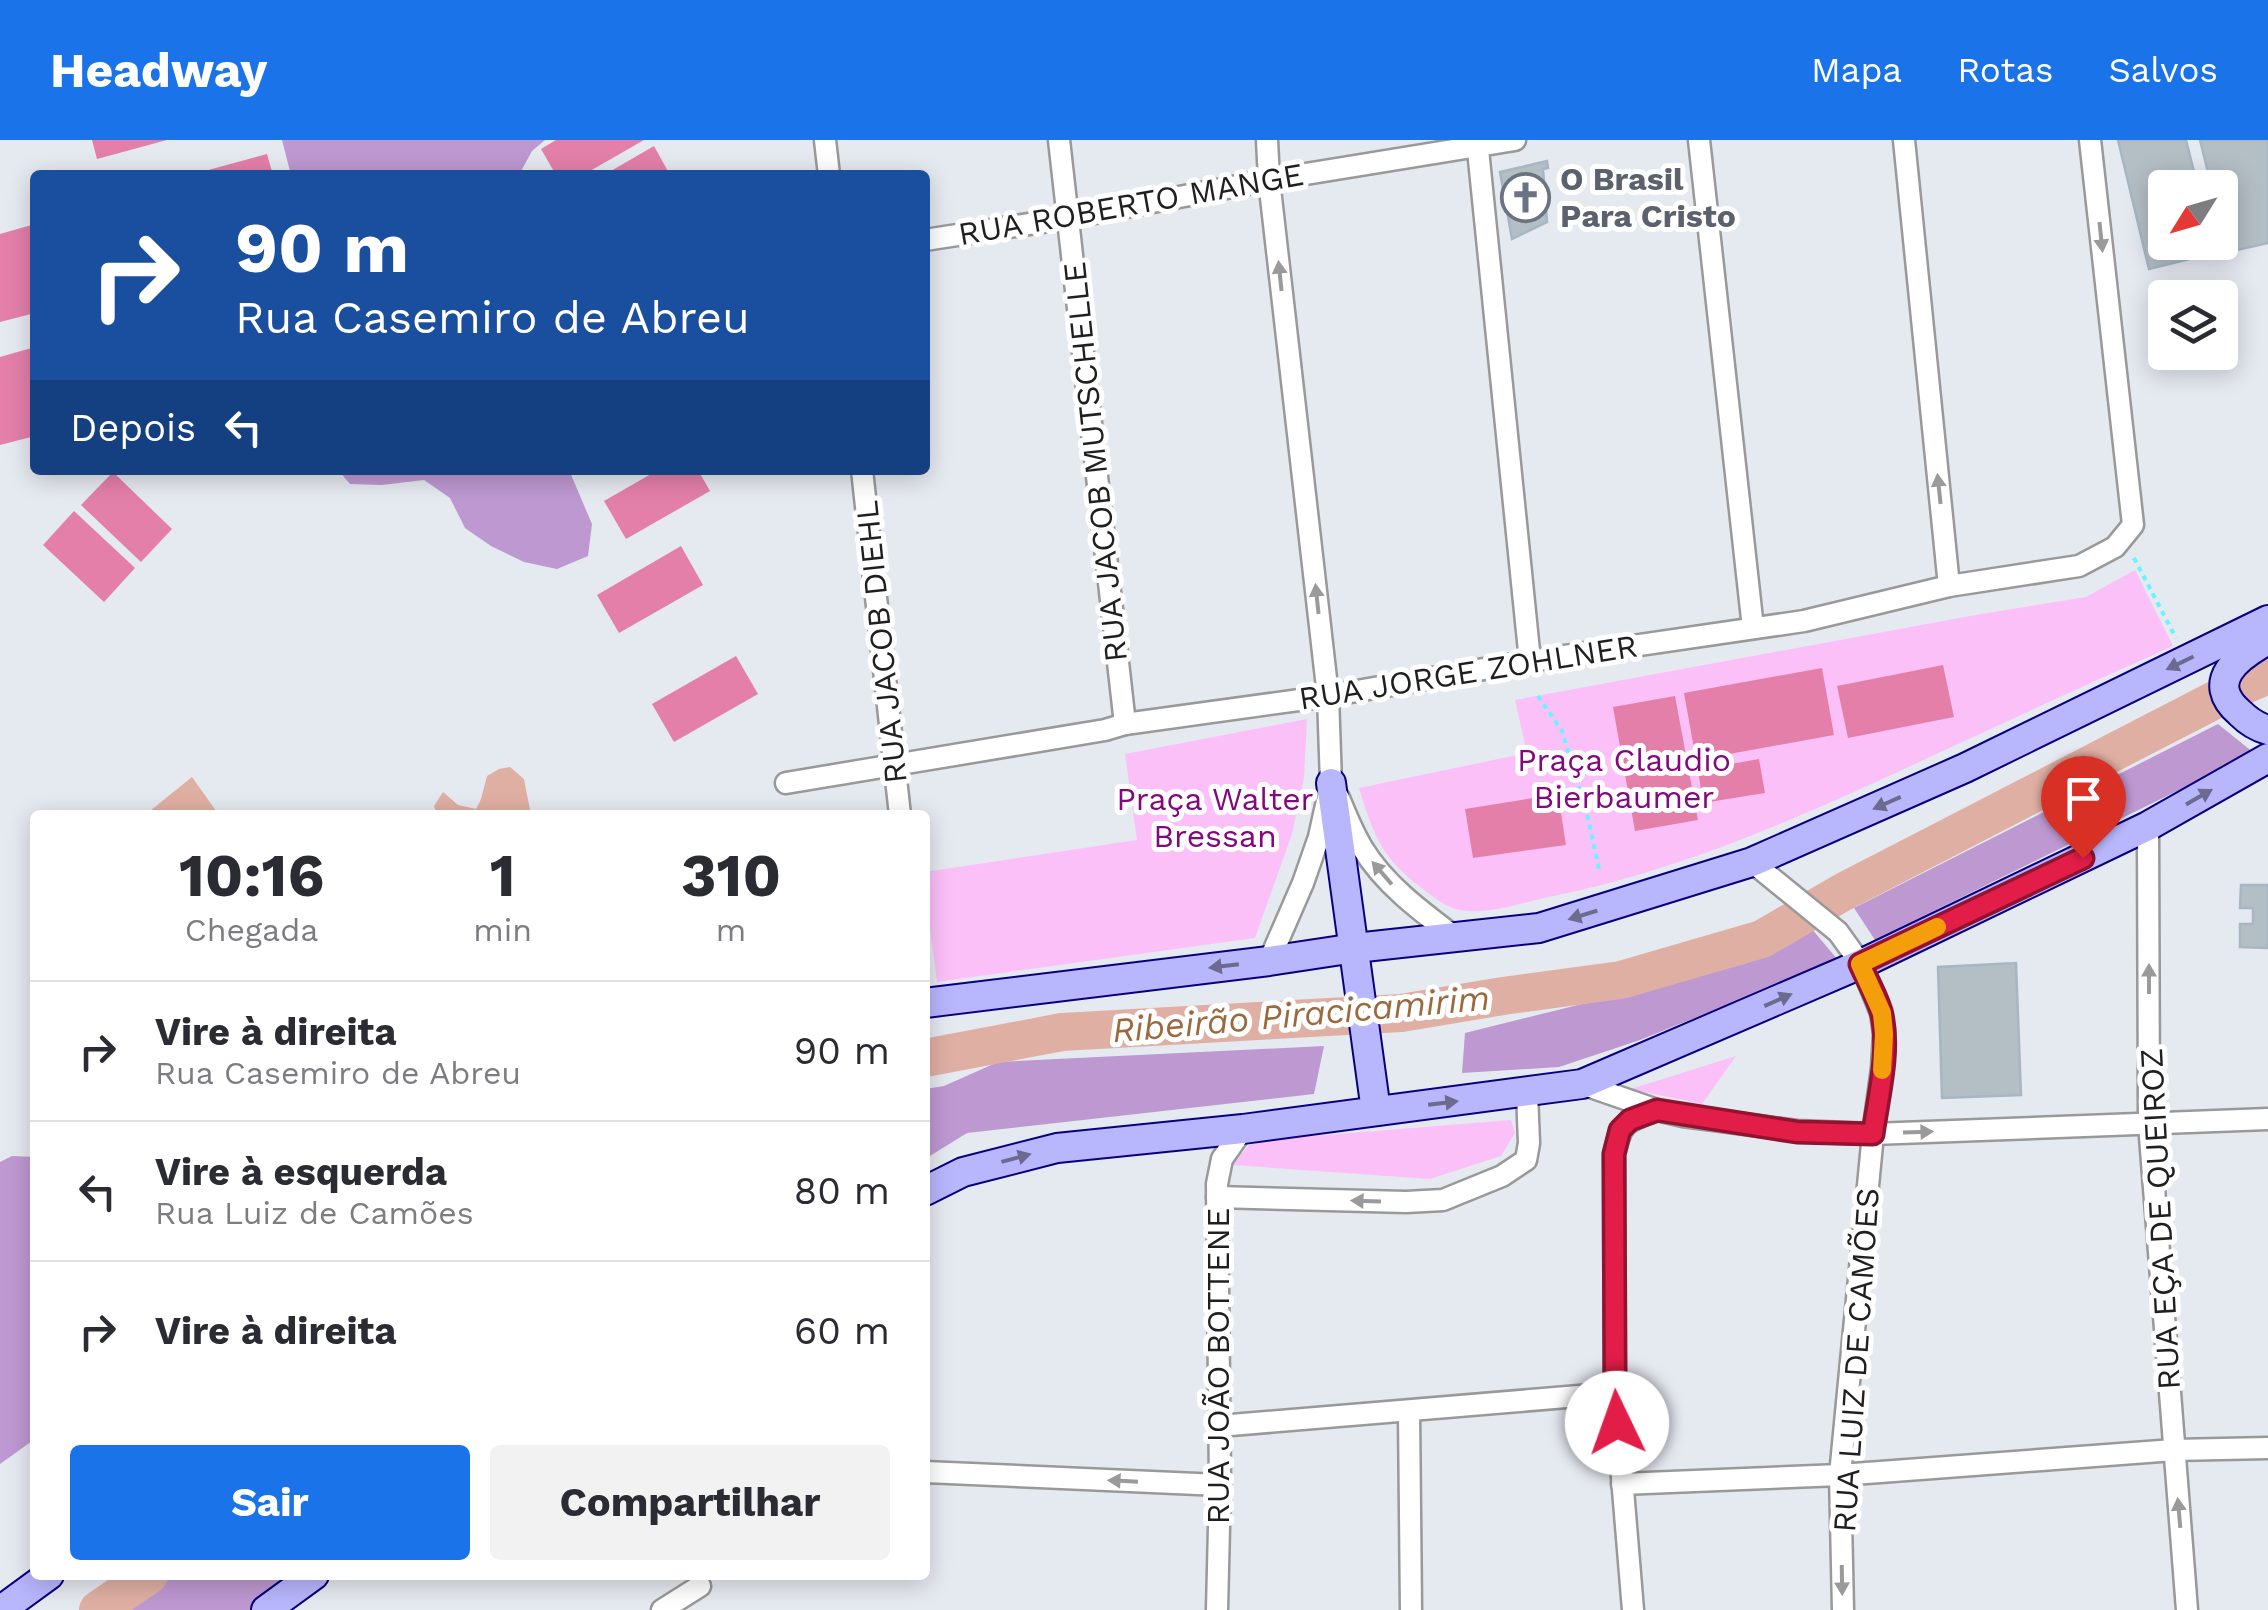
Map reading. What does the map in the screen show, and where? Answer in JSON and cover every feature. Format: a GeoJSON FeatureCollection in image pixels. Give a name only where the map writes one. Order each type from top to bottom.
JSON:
{"type":"FeatureCollection","features":[{"type":"Feature","properties":{"kind":"main road"},"geometry":{"type":"LineString","coordinates":[[930,1001],[1539,928],[1752,862],[1965,768],[2268,620]]}},
{"type":"Feature","properties":{"kind":"main road"},"geometry":{"type":"LineString","coordinates":[[2263,729],[2228,702],[2224,685],[2230,666],[2268,640]]}},
{"type":"Feature","properties":{"kind":"main road"},"geometry":{"type":"LineString","coordinates":[[930,1188],[963,1172],[1057,1148],[1244,1129],[1582,1084],[1860,964],[2148,826],[2268,758]]}},
{"type":"Feature","properties":{"kind":"main road"},"geometry":{"type":"LineString","coordinates":[[1331,783],[1376,1112]]}},
{"type":"Feature","properties":{"kind":"main road"},"geometry":{"type":"LineString","coordinates":[[1,1610],[42,1580]]}},
{"type":"Feature","properties":{"kind":"main road"},"geometry":{"type":"LineString","coordinates":[[266,1610],[307,1580]]}},
{"type":"Feature","properties":{"kind":"street"},"geometry":{"type":"LineString","coordinates":[[825,140],[828,170]]}},
{"type":"Feature","properties":{"kind":"street","name":"RUA JACOB MUTSCHELLE"},"geometry":{"type":"LineString","coordinates":[[1059,140],[1125,724]]}},
{"type":"Feature","properties":{"kind":"street"},"geometry":{"type":"LineString","coordinates":[[1267,140],[1328,696],[1331,783],[1303,883],[1269,961]]}},
{"type":"Feature","properties":{"kind":"street","name":"RUA ROBERTO MANGE"},"geometry":{"type":"LineString","coordinates":[[930,239],[1068,218],[1477,143],[1515,140]]}},
{"type":"Feature","properties":{"kind":"street"},"geometry":{"type":"LineString","coordinates":[[1699,140],[1753,628]]}},
{"type":"Feature","properties":{"kind":"street"},"geometry":{"type":"LineString","coordinates":[[1904,140],[1949,586]]}},
{"type":"Feature","properties":{"kind":"street"},"geometry":{"type":"LineString","coordinates":[[2090,140],[2128,531]]}},
{"type":"Feature","properties":{"kind":"street"},"geometry":{"type":"LineString","coordinates":[[1477,143],[1530,661]]}},
{"type":"Feature","properties":{"kind":"street","name":"RUA JACOB DIEHL"},"geometry":{"type":"LineString","coordinates":[[863,475],[899,810]]}},
{"type":"Feature","properties":{"kind":"street","name":"RUA JORGE ZOHLNER"},"geometry":{"type":"LineString","coordinates":[[786,782],[1125,724],[1328,696],[1804,620],[1949,586],[2079,566],[2116,547],[2128,531]]}},
{"type":"Feature","properties":{"kind":"street"},"geometry":{"type":"LineString","coordinates":[[1331,783],[1363,849],[1384,877],[1455,936]]}},
{"type":"Feature","properties":{"kind":"street","name":"RUA EÇA DE QUEIROZ"},"geometry":{"type":"LineString","coordinates":[[2148,826],[2149,1124],[2187,1610]]}},
{"type":"Feature","properties":{"kind":"street","name":"RUA LUIZ DE CAMÕES"},"geometry":{"type":"LineString","coordinates":[[1752,862],[1838,932],[1860,964],[1882,1013],[1882,1068],[1840,1475],[1843,1610]]}},
{"type":"Feature","properties":{"kind":"street"},"geometry":{"type":"LineString","coordinates":[[1582,1084],[1657,1110],[1797,1132],[1873,1134],[2268,1119]]}},
{"type":"Feature","properties":{"kind":"street"},"geometry":{"type":"LineString","coordinates":[[1217,1196],[1442,1200],[1502,1176],[1526,1160],[1527,1093]]}},
{"type":"Feature","properties":{"kind":"street"},"geometry":{"type":"LineString","coordinates":[[1633,1610],[1615,1393],[1614,1154],[1620,1130],[1630,1120],[1657,1110]]}},
{"type":"Feature","properties":{"kind":"street","name":"RUA JOÃO BOTTENE"},"geometry":{"type":"LineString","coordinates":[[1218,1610],[1217,1196],[1222,1159],[1244,1129]]}},
{"type":"Feature","properties":{"kind":"street"},"geometry":{"type":"LineString","coordinates":[[1219,1426],[1615,1393]]}},
{"type":"Feature","properties":{"kind":"street"},"geometry":{"type":"LineString","coordinates":[[1408,1412],[1411,1610]]}},
{"type":"Feature","properties":{"kind":"street"},"geometry":{"type":"LineString","coordinates":[[1622,1484],[1840,1475],[2174,1450],[2268,1448]]}},
{"type":"Feature","properties":{"kind":"street"},"geometry":{"type":"LineString","coordinates":[[930,1472],[1220,1485]]}},
{"type":"Feature","properties":{"kind":"street"},"geometry":{"type":"LineString","coordinates":[[662,1610],[700,1581]]}},
{"type":"Feature","properties":{"kind":"street"},"geometry":{"type":"LineString","coordinates":[[700,1581],[700,1610]]}},
{"type":"Feature","properties":{"kind":"path"},"geometry":{"type":"LineString","coordinates":[[2128,531],[2188,660]]}},
{"type":"Feature","properties":{"kind":"path"},"geometry":{"type":"LineString","coordinates":[[1538,696],[1562,731],[1599,869]]}},
{"type":"Feature","properties":{"kind":"shaded area"},"geometry":{"type":"Polygon","coordinates":[[[92,140],[167,140],[97,159],[92,140]]]}},
{"type":"Feature","properties":{"kind":"shaded area"},"geometry":{"type":"Polygon","coordinates":[[[282,140],[545,140],[532,151],[522,170],[290,170],[282,140]]]}},
{"type":"Feature","properties":{"kind":"shaded area"},"geometry":{"type":"Polygon","coordinates":[[[556,140],[644,140],[592,170],[553,170],[541,149],[556,140]]]}},
{"type":"Feature","properties":{"kind":"shaded area"},"geometry":{"type":"Polygon","coordinates":[[[654,146],[667,170],[613,170],[654,146]]]}},
{"type":"Feature","properties":{"kind":"shaded area"},"geometry":{"type":"Polygon","coordinates":[[[267,154],[272,170],[208,170],[267,154]]]}},
{"type":"Feature","properties":{"kind":"shaded area"},"geometry":{"type":"Polygon","coordinates":[[[30,225],[30,314],[0,322],[0,234],[30,225]]]}},
{"type":"Feature","properties":{"kind":"shaded area"},"geometry":{"type":"Polygon","coordinates":[[[30,348],[30,437],[0,445],[0,357],[30,348]]]}},
{"type":"Feature","properties":{"kind":"shaded area"},"geometry":{"type":"Polygon","coordinates":[[[110,475],[116,475],[172,529],[141,562],[81,505],[110,475]]]}},
{"type":"Feature","properties":{"kind":"shaded area"},"geometry":{"type":"Polygon","coordinates":[[[342,475],[571,475],[592,524],[588,556],[557,569],[524,562],[465,528],[450,498],[424,480],[350,484],[342,475]]]}},
{"type":"Feature","properties":{"kind":"shaded area"},"geometry":{"type":"Polygon","coordinates":[[[649,475],[701,475],[710,491],[626,539],[604,501],[649,475]]]}},
{"type":"Feature","properties":{"kind":"shaded area"},"geometry":{"type":"Polygon","coordinates":[[[74,511],[135,568],[104,602],[43,545],[74,511]]]}},
{"type":"Feature","properties":{"kind":"shaded area"},"geometry":{"type":"Polygon","coordinates":[[[681,546],[703,585],[619,633],[597,595],[681,546]]]}},
{"type":"Feature","properties":{"kind":"shaded area"},"geometry":{"type":"Polygon","coordinates":[[[736,656],[758,694],[674,742],[652,704],[736,656]]]}},
{"type":"Feature","properties":{"kind":"shaded area"},"geometry":{"type":"Polygon","coordinates":[[[1943,665],[1954,717],[1848,738],[1837,686],[1943,665]]]}},
{"type":"Feature","properties":{"kind":"shaded area"},"geometry":{"type":"Polygon","coordinates":[[[1822,668],[1834,735],[1696,760],[1684,693],[1822,668]]]}},
{"type":"Feature","properties":{"kind":"shaded area"},"geometry":{"type":"Polygon","coordinates":[[[1675,696],[1698,820],[1635,831],[1613,707],[1675,696]]]}},
{"type":"Feature","properties":{"kind":"shaded area"},"geometry":{"type":"Polygon","coordinates":[[[2218,724],[2254,753],[1875,940],[1854,908],[2218,724]]]}},
{"type":"Feature","properties":{"kind":"shaded area"},"geometry":{"type":"Polygon","coordinates":[[[1759,759],[1765,793],[1703,803],[1698,770],[1759,759]]]}},
{"type":"Feature","properties":{"kind":"shaded area"},"geometry":{"type":"Polygon","coordinates":[[[510,767],[524,779],[530,810],[435,810],[443,792],[458,805],[476,809],[487,776],[510,767]]]}},
{"type":"Feature","properties":{"kind":"shaded area"},"geometry":{"type":"Polygon","coordinates":[[[192,777],[215,810],[151,810],[192,777]]]}},
{"type":"Feature","properties":{"kind":"shaded area"},"geometry":{"type":"Polygon","coordinates":[[[1558,794],[1566,845],[1473,858],[1465,809],[1558,794]]]}},
{"type":"Feature","properties":{"kind":"shaded area"},"geometry":{"type":"Polygon","coordinates":[[[1811,928],[1838,960],[1640,1040],[1559,1067],[1462,1073],[1465,1033],[1747,963],[1811,928]]]}},
{"type":"Feature","properties":{"kind":"shaded area"},"geometry":{"type":"Polygon","coordinates":[[[1324,1046],[1314,1094],[967,1133],[930,1156],[930,1088],[998,1062],[1324,1046]]]}},
{"type":"Feature","properties":{"kind":"shaded area"},"geometry":{"type":"Polygon","coordinates":[[[12,1156],[30,1157],[30,1443],[0,1464],[0,1162],[12,1156]]]}},
{"type":"Feature","properties":{"kind":"shaded area"},"geometry":{"type":"Polygon","coordinates":[[[158,1580],[297,1580],[255,1610],[115,1610],[158,1580]]]}},
{"type":"Feature","properties":{"kind":"green space","name":"Praça Claudio Bierbaumer"},"geometry":{"type":"Polygon","coordinates":[[[2135,570],[2173,646],[1792,819],[1697,856],[1599,886],[1493,910],[1451,907],[1412,880],[1390,858],[1376,835],[1359,788],[1527,753],[1515,700],[2086,597],[2135,570]]]}},
{"type":"Feature","properties":{"kind":"green space","name":"Praça Walter Bressan"},"geometry":{"type":"Polygon","coordinates":[[[1307,719],[1304,778],[1292,834],[1255,938],[937,982],[930,928],[930,871],[1137,840],[1125,754],[1307,719]]]}},
{"type":"Feature","properties":{"kind":"green space"},"geometry":{"type":"Polygon","coordinates":[[[1736,1056],[1702,1104],[1631,1089],[1736,1056]]]}},
{"type":"Feature","properties":{"kind":"green space"},"geometry":{"type":"Polygon","coordinates":[[[1511,1120],[1515,1133],[1501,1156],[1430,1179],[1232,1165],[1253,1141],[1511,1120]]]}},
{"type":"Feature","properties":{"kind":"building"},"geometry":{"type":"Polygon","coordinates":[[[2118,140],[2186,140],[2194,170],[2148,170],[2148,260],[2186,260],[2149,269],[2118,140]]]}},
{"type":"Feature","properties":{"kind":"building"},"geometry":{"type":"Polygon","coordinates":[[[2200,140],[2268,140],[2268,243],[2238,250],[2238,170],[2208,170],[2200,140]]]}},
{"type":"Feature","properties":{"kind":"building","name":"O Brasil Para Cristo"},"geometry":{"type":"Polygon","coordinates":[[[1547,161],[1548,168],[1543,169],[1547,222],[1512,239],[1500,172],[1547,161]]]}},
{"type":"Feature","properties":{"kind":"building"},"geometry":{"type":"Polygon","coordinates":[[[2241,885],[2268,885],[2268,948],[2240,947],[2240,924],[2253,924],[2253,908],[2240,908],[2241,885]]]}},
{"type":"Feature","properties":{"kind":"building"},"geometry":{"type":"Polygon","coordinates":[[[2016,963],[2021,1095],[1942,1098],[1938,967],[2016,963]]]}},
{"type":"Feature","properties":{"kind":"waterway","name":"Ribeirão Piracicamirim"},"geometry":{"type":"LineString","coordinates":[[930,1057],[1062,1032],[1401,1013],[1621,980],[1762,939],[1843,892],[2268,675]]}},
{"type":"Feature","properties":{"kind":"waterway","name":"Ribeirão Piracicamirim"},"geometry":{"type":"LineString","coordinates":[[98,1610],[142,1580]]}},
{"type":"Feature","properties":{"kind":"slow traffic"},"geometry":{"type":"LineString","coordinates":[[1882,1070],[1882,1013],[1860,964],[1937,927]]}},
{"type":"Feature","properties":{"kind":"place","name":"O Brasil Para Cristo"},"geometry":{"type":"Point","coordinates":[1525,197]}},
{"type":"Feature","properties":{"kind":"route"},"geometry":{"type":"LineString","coordinates":[[1617,1423],[1614,1154],[1620,1130],[1630,1120],[1657,1110],[1797,1132],[1873,1134],[1884,1034],[1882,1013],[1860,964],[2083,858]]}}]}
